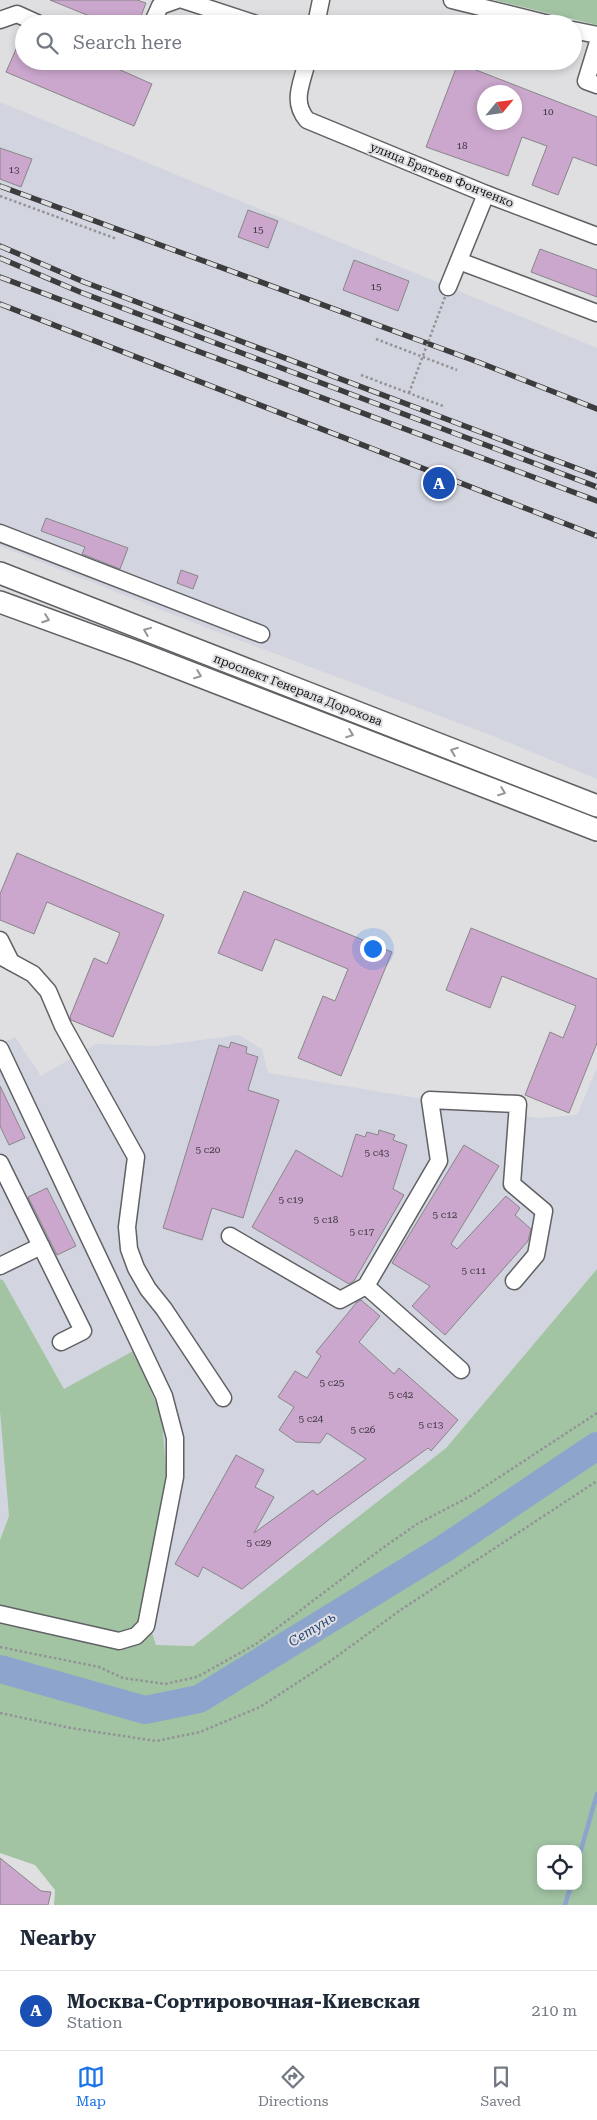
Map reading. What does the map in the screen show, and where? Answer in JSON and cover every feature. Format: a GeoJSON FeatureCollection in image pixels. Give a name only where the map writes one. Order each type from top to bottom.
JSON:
{"type":"FeatureCollection","features":[{"type":"Feature","properties":{"kind":"main road","name":"проспект Генерала Дорохова"},"geometry":{"type":"LineString","coordinates":[[0,573],[597,806]]}},
{"type":"Feature","properties":{"kind":"main road","name":"проспект Генерала Дорохова"},"geometry":{"type":"LineString","coordinates":[[0,602],[147,655],[597,830]]}},
{"type":"Feature","properties":{"kind":"street"},"geometry":{"type":"LineString","coordinates":[[156,15],[160,6],[177,0]]}},
{"type":"Feature","properties":{"kind":"street"},"geometry":{"type":"LineString","coordinates":[[183,0],[229,15]]}},
{"type":"Feature","properties":{"kind":"street"},"geometry":{"type":"LineString","coordinates":[[318,15],[321,0]]}},
{"type":"Feature","properties":{"kind":"street"},"geometry":{"type":"LineString","coordinates":[[452,0],[513,15]]}},
{"type":"Feature","properties":{"kind":"street"},"geometry":{"type":"LineString","coordinates":[[0,20],[15,15]]}},
{"type":"Feature","properties":{"kind":"street"},"geometry":{"type":"LineString","coordinates":[[582,32],[597,36]]}},
{"type":"Feature","properties":{"kind":"street"},"geometry":{"type":"LineString","coordinates":[[597,45],[586,81],[597,85]]}},
{"type":"Feature","properties":{"kind":"street","name":"улица Братьев Фонченко"},"geometry":{"type":"LineString","coordinates":[[305,70],[297,102],[300,112],[307,120],[486,194],[597,236]]}},
{"type":"Feature","properties":{"kind":"street"},"geometry":{"type":"LineString","coordinates":[[447,292],[486,194]]}},
{"type":"Feature","properties":{"kind":"street"},"geometry":{"type":"LineString","coordinates":[[459,261],[597,313]]}},
{"type":"Feature","properties":{"kind":"street"},"geometry":{"type":"LineString","coordinates":[[0,533],[261,634]]}},
{"type":"Feature","properties":{"kind":"street"},"geometry":{"type":"LineString","coordinates":[[0,582],[24,582]]}},
{"type":"Feature","properties":{"kind":"street"},"geometry":{"type":"LineString","coordinates":[[0,940],[6,959],[33,974],[48,991],[63,1026],[136,1157],[127,1227],[129,1249],[136,1268],[148,1289],[164,1309],[222,1398]]}},
{"type":"Feature","properties":{"kind":"street"},"geometry":{"type":"LineString","coordinates":[[0,1048],[164,1396],[175,1438],[175,1477],[146,1626],[136,1636],[119,1641],[0,1614]]}},
{"type":"Feature","properties":{"kind":"street"},"geometry":{"type":"LineString","coordinates":[[230,1236],[340,1300],[366,1286],[439,1161],[430,1100],[518,1104],[512,1184],[544,1211],[536,1255],[514,1282]]}},
{"type":"Feature","properties":{"kind":"street"},"geometry":{"type":"LineString","coordinates":[[0,1163],[82,1331],[61,1342]]}},
{"type":"Feature","properties":{"kind":"street"},"geometry":{"type":"LineString","coordinates":[[0,1266],[41,1246]]}},
{"type":"Feature","properties":{"kind":"street"},"geometry":{"type":"LineString","coordinates":[[366,1286],[461,1370]]}},
{"type":"Feature","properties":{"kind":"path"},"geometry":{"type":"LineString","coordinates":[[0,196],[117,239]]}},
{"type":"Feature","properties":{"kind":"path"},"geometry":{"type":"LineString","coordinates":[[409,392],[447,292]]}},
{"type":"Feature","properties":{"kind":"path"},"geometry":{"type":"LineString","coordinates":[[376,339],[457,370]]}},
{"type":"Feature","properties":{"kind":"path"},"geometry":{"type":"LineString","coordinates":[[361,375],[443,406]]}},
{"type":"Feature","properties":{"kind":"path"},"geometry":{"type":"LineString","coordinates":[[0,1647],[99,1667],[123,1678],[165,1684],[197,1677],[256,1644],[417,1524],[470,1497],[597,1413]]}},
{"type":"Feature","properties":{"kind":"path"},"geometry":{"type":"LineString","coordinates":[[0,1713],[71,1728],[156,1740],[200,1732],[268,1702],[330,1662],[402,1609],[597,1481]]}},
{"type":"Feature","properties":{"kind":"shaded area"},"geometry":{"type":"Polygon","coordinates":[[[0,102],[597,348],[597,779],[493,736],[220,633],[0,546],[0,102]]]}},
{"type":"Feature","properties":{"kind":"shaded area"},"geometry":{"type":"Polygon","coordinates":[[[239,1035],[262,1049],[268,1073],[537,1118],[577,1115],[597,1068],[597,1269],[446,1448],[193,1646],[156,1645],[64,1389],[3,1280],[0,1279],[0,1044],[15,1037],[41,1076],[96,1044],[156,1046],[239,1035]]]}},
{"type":"Feature","properties":{"kind":"shaded area"},"geometry":{"type":"Polygon","coordinates":[[[0,1412],[9,1516],[0,1540],[0,1412]]]}},
{"type":"Feature","properties":{"kind":"green space"},"geometry":{"type":"Polygon","coordinates":[[[494,0],[597,0],[597,25],[582,21],[582,15],[556,15],[494,0]]]}},
{"type":"Feature","properties":{"kind":"green space"},"geometry":{"type":"Polygon","coordinates":[[[597,1269],[597,1905],[54,1905],[55,1890],[35,1865],[0,1853],[0,1540],[9,1516],[0,1412],[0,1279],[3,1280],[64,1389],[135,1350],[162,1419],[167,1484],[143,1605],[156,1645],[193,1646],[446,1448],[597,1269]]]}},
{"type":"Feature","properties":{"kind":"building"},"geometry":{"type":"Polygon","coordinates":[[[50,0],[137,0],[146,3],[141,15],[87,15],[50,0]]]}},
{"type":"Feature","properties":{"kind":"building"},"geometry":{"type":"Polygon","coordinates":[[[15,52],[15,70],[120,70],[152,84],[134,126],[6,72],[15,52]]]}},
{"type":"Feature","properties":{"kind":"building"},"geometry":{"type":"Polygon","coordinates":[[[455,70],[476,70],[515,85],[477,85],[477,130],[522,130],[522,88],[597,117],[597,166],[573,157],[558,195],[532,185],[547,146],[522,137],[508,176],[426,147],[455,70]]]}},
{"type":"Feature","properties":{"kind":"building"},"geometry":{"type":"Polygon","coordinates":[[[0,148],[32,159],[21,187],[0,179],[0,148]]]}},
{"type":"Feature","properties":{"kind":"building"},"geometry":{"type":"Polygon","coordinates":[[[248,210],[278,221],[268,248],[238,237],[248,210]]]}},
{"type":"Feature","properties":{"kind":"building"},"geometry":{"type":"Polygon","coordinates":[[[540,249],[597,270],[597,297],[531,272],[540,249]]]}},
{"type":"Feature","properties":{"kind":"building"},"geometry":{"type":"Polygon","coordinates":[[[354,260],[409,281],[398,311],[343,290],[354,260]]]}},
{"type":"Feature","properties":{"kind":"building"},"geometry":{"type":"Polygon","coordinates":[[[46,518],[128,548],[120,569],[82,554],[85,547],[41,531],[46,518]]]}},
{"type":"Feature","properties":{"kind":"building"},"geometry":{"type":"Polygon","coordinates":[[[181,570],[198,576],[193,589],[177,583],[181,570]]]}},
{"type":"Feature","properties":{"kind":"building"},"geometry":{"type":"Polygon","coordinates":[[[17,853],[164,915],[113,1037],[71,1020],[70,1017],[94,958],[107,964],[120,933],[47,902],[34,934],[0,920],[0,894],[17,853]]]}},
{"type":"Feature","properties":{"kind":"building"},"geometry":{"type":"Polygon","coordinates":[[[244,891],[392,952],[341,1076],[298,1058],[323,996],[335,1001],[348,969],[275,939],[262,971],[218,953],[244,891]]]}},
{"type":"Feature","properties":{"kind":"building"},"geometry":{"type":"Polygon","coordinates":[[[471,928],[597,979],[597,1043],[569,1113],[525,1095],[550,1032],[563,1038],[576,1006],[502,976],[490,1008],[446,990],[471,928]]]}},
{"type":"Feature","properties":{"kind":"building"},"geometry":{"type":"Polygon","coordinates":[[[231,1042],[247,1047],[246,1053],[258,1057],[248,1090],[279,1100],[243,1218],[212,1208],[202,1240],[163,1228],[219,1045],[229,1048],[231,1042]]]}},
{"type":"Feature","properties":{"kind":"building"},"geometry":{"type":"Polygon","coordinates":[[[0,1086],[25,1138],[9,1145],[0,1126],[0,1086]]]}},
{"type":"Feature","properties":{"kind":"building"},"geometry":{"type":"Polygon","coordinates":[[[379,1130],[395,1135],[393,1140],[407,1145],[393,1189],[404,1195],[354,1281],[349,1284],[252,1227],[296,1150],[342,1177],[356,1134],[365,1137],[367,1132],[378,1135],[379,1130]]]}},
{"type":"Feature","properties":{"kind":"building"},"geometry":{"type":"Polygon","coordinates":[[[464,1145],[499,1166],[451,1244],[457,1249],[506,1196],[520,1208],[515,1215],[531,1229],[528,1241],[445,1335],[412,1306],[430,1286],[392,1263],[464,1145]]]}},
{"type":"Feature","properties":{"kind":"building"},"geometry":{"type":"Polygon","coordinates":[[[47,1188],[76,1246],[57,1255],[28,1197],[47,1188]]]}},
{"type":"Feature","properties":{"kind":"building"},"geometry":{"type":"Polygon","coordinates":[[[361,1300],[380,1316],[359,1342],[394,1374],[399,1368],[458,1420],[431,1451],[428,1448],[331,1518],[242,1589],[203,1567],[198,1577],[175,1564],[236,1455],[264,1470],[255,1487],[274,1497],[254,1533],[313,1490],[317,1495],[366,1459],[327,1433],[320,1443],[296,1442],[279,1430],[294,1407],[278,1397],[295,1371],[307,1378],[321,1356],[316,1352],[357,1302],[361,1300]]]}},
{"type":"Feature","properties":{"kind":"building"},"geometry":{"type":"Polygon","coordinates":[[[0,1858],[41,1891],[51,1892],[48,1905],[0,1905],[0,1858]]]}},
{"type":"Feature","properties":{"kind":"waterway","name":"Сетунь"},"geometry":{"type":"LineString","coordinates":[[0,1669],[145,1710],[199,1699],[442,1550],[597,1446]]}},
{"type":"Feature","properties":{"kind":"waterway"},"geometry":{"type":"LineString","coordinates":[[582,1846],[597,1794]]}},
{"type":"Feature","properties":{"kind":"waterway"},"geometry":{"type":"LineString","coordinates":[[565,1905],[570,1890]]}},
{"type":"Feature","properties":{"kind":"railway"},"geometry":{"type":"LineString","coordinates":[[0,186],[478,362],[597,409]]}},
{"type":"Feature","properties":{"kind":"railway"},"geometry":{"type":"LineString","coordinates":[[0,246],[84,282],[597,476]]}},
{"type":"Feature","properties":{"kind":"railway"},"geometry":{"type":"LineString","coordinates":[[0,258],[80,292],[597,487]]}},
{"type":"Feature","properties":{"kind":"railway"},"geometry":{"type":"LineString","coordinates":[[0,277],[597,501]]}},
{"type":"Feature","properties":{"kind":"railway"},"geometry":{"type":"LineString","coordinates":[[0,304],[597,536]]}},
{"type":"Feature","properties":{"kind":"place","name":"Москва-Сортировочная-Киевская"},"geometry":{"type":"Point","coordinates":[439,483]}}]}
